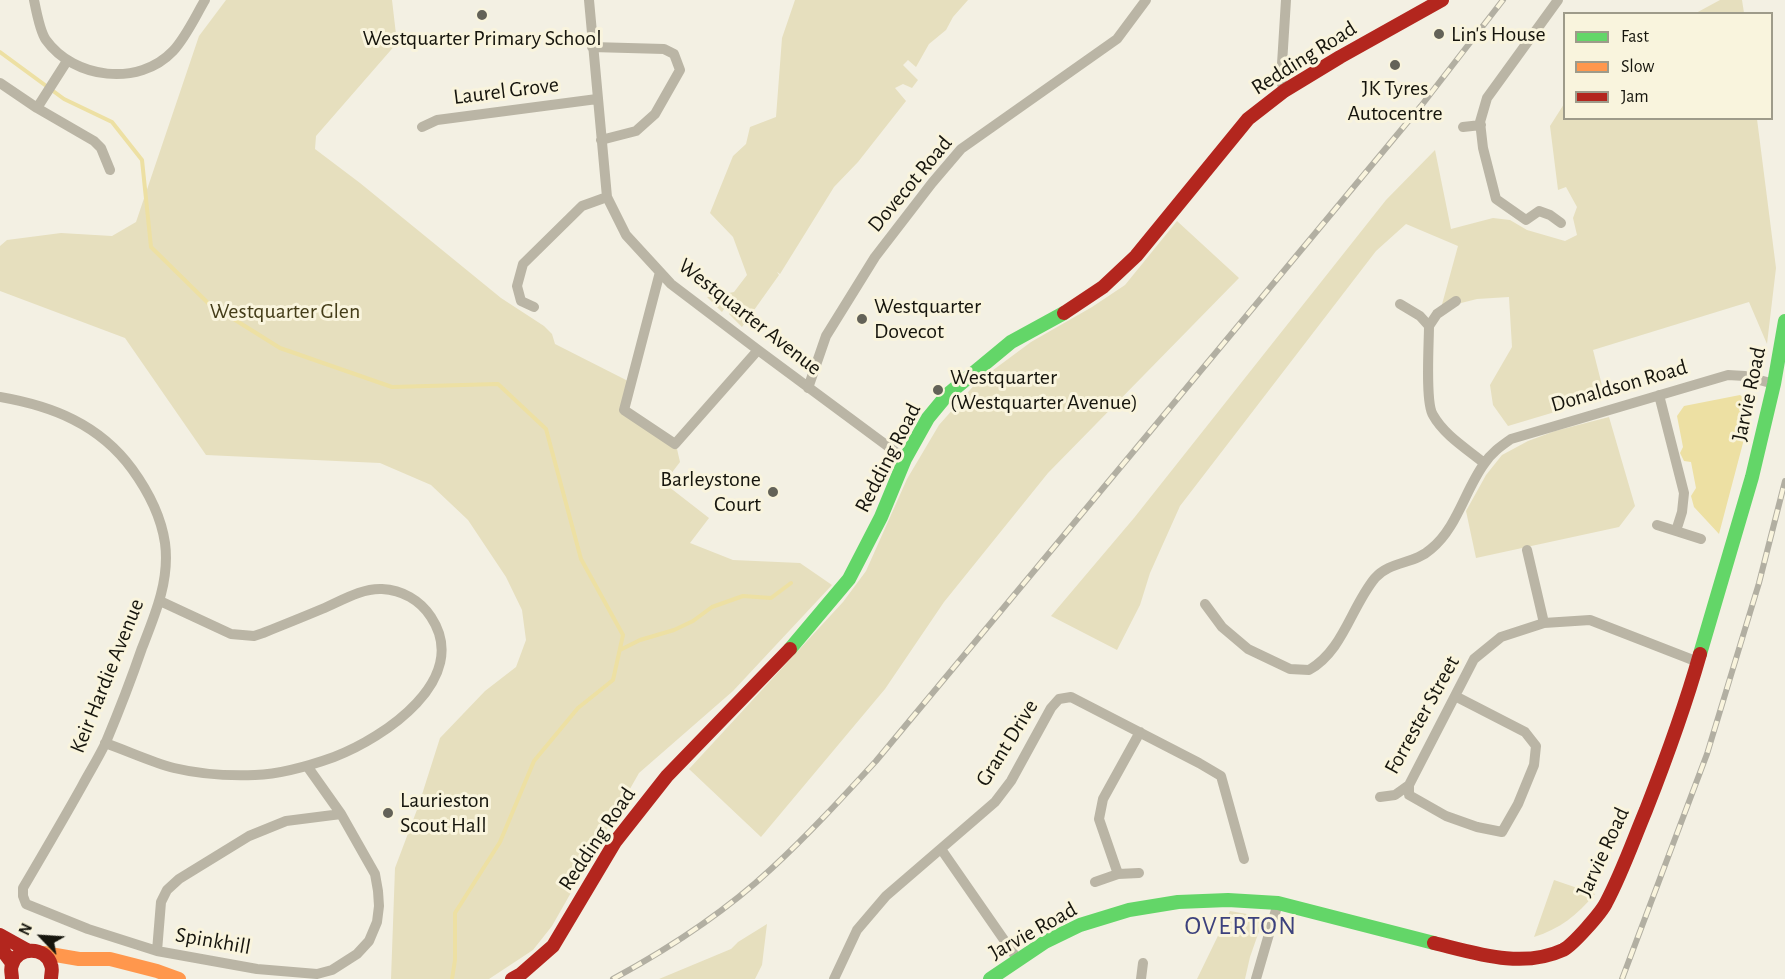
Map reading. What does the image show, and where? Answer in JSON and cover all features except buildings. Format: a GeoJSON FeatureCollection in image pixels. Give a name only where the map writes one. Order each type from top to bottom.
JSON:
{"type":"FeatureCollection","features":[{"type":"Feature","properties":{"kind":"main road","name":"Redding Road"},"geometry":{"type":"LineString","coordinates":[[512,979],[553,946],[615,842],[667,776],[780,661],[849,579],[880,517],[905,459],[928,418],[947,395],[1011,342],[1061,315],[1103,287],[1136,256],[1248,119],[1284,91],[1442,0]]}},
{"type":"Feature","properties":{"kind":"main road","name":"Jarvie Road"},"geometry":{"type":"LineString","coordinates":[[990,979],[1048,941],[1079,925],[1134,908],[1203,899],[1278,903],[1494,958],[1541,958],[1566,948],[1605,904],[1622,870],[1670,750],[1752,477],[1774,384],[1785,321]]}},
{"type":"Feature","properties":{"kind":"main road"},"geometry":{"type":"LineString","coordinates":[[0,935],[27,950]]}},
{"type":"Feature","properties":{"kind":"main road"},"geometry":{"type":"LineString","coordinates":[[0,947],[9,973]]}},
{"type":"Feature","properties":{"kind":"main road"},"geometry":{"type":"LineString","coordinates":[[9,973],[17,955],[33,950],[79,959],[110,959],[157,970],[179,979]]}},
{"type":"Feature","properties":{"kind":"main road"},"geometry":{"type":"LineString","coordinates":[[44,953],[51,963],[52,976],[79,959]]}},
{"type":"Feature","properties":{"kind":"street"},"geometry":{"type":"LineString","coordinates":[[34,0],[45,39],[67,61],[101,73],[123,74],[144,70],[172,52],[205,0]]}},
{"type":"Feature","properties":{"kind":"street","name":"Westquarter Avenue"},"geometry":{"type":"LineString","coordinates":[[589,0],[607,197],[626,235],[671,284],[905,459]]}},
{"type":"Feature","properties":{"kind":"street","name":"Dovecot Road"},"geometry":{"type":"LineString","coordinates":[[808,388],[826,336],[875,257],[961,149],[1117,39],[1146,0]]}},
{"type":"Feature","properties":{"kind":"street"},"geometry":{"type":"LineString","coordinates":[[1284,91],[1281,80],[1286,0]]}},
{"type":"Feature","properties":{"kind":"street"},"geometry":{"type":"LineString","coordinates":[[1555,4],[1487,98],[1481,125],[1483,148],[1496,199],[1526,220],[1539,211],[1561,223]]}},
{"type":"Feature","properties":{"kind":"street"},"geometry":{"type":"LineString","coordinates":[[592,47],[664,49],[674,54],[680,70],[655,114],[636,131],[601,140]]}},
{"type":"Feature","properties":{"kind":"street"},"geometry":{"type":"LineString","coordinates":[[37,108],[67,61]]}},
{"type":"Feature","properties":{"kind":"street"},"geometry":{"type":"LineString","coordinates":[[0,83],[37,108],[94,141],[100,148],[110,170]]}},
{"type":"Feature","properties":{"kind":"street","name":"Laurel Grove"},"geometry":{"type":"LineString","coordinates":[[422,127],[437,120],[597,99]]}},
{"type":"Feature","properties":{"kind":"street"},"geometry":{"type":"LineString","coordinates":[[1463,128],[1481,125]]}},
{"type":"Feature","properties":{"kind":"street"},"geometry":{"type":"LineString","coordinates":[[534,307],[521,301],[517,286],[523,264],[582,206],[607,197]]}},
{"type":"Feature","properties":{"kind":"street"},"geometry":{"type":"LineString","coordinates":[[1500,216],[1507,207]]}},
{"type":"Feature","properties":{"kind":"street"},"geometry":{"type":"LineString","coordinates":[[660,272],[624,410],[675,444],[758,350]]}},
{"type":"Feature","properties":{"kind":"street"},"geometry":{"type":"LineString","coordinates":[[1456,301],[1437,314],[1429,326],[1429,401],[1432,414],[1445,430],[1484,463]]}},
{"type":"Feature","properties":{"kind":"street"},"geometry":{"type":"LineString","coordinates":[[1400,304],[1420,316],[1429,326]]}},
{"type":"Feature","properties":{"kind":"street","name":"Donaldson Road"},"geometry":{"type":"LineString","coordinates":[[1205,604],[1222,627],[1248,649],[1290,669],[1309,670],[1322,661],[1335,645],[1377,576],[1386,568],[1419,558],[1432,549],[1446,533],[1484,463],[1511,439],[1728,375],[1745,376],[1774,384]]}},
{"type":"Feature","properties":{"kind":"street"},"geometry":{"type":"LineString","coordinates":[[1659,395],[1684,493],[1683,512],[1676,531]]}},
{"type":"Feature","properties":{"kind":"street","name":"Keir Hardie Avenue"},"geometry":{"type":"LineString","coordinates":[[0,397],[30,402],[68,416],[100,436],[123,457],[144,487],[159,518],[165,544],[165,573],[160,601],[105,743],[23,888],[26,904],[88,929],[157,951]]}},
{"type":"Feature","properties":{"kind":"street"},"geometry":{"type":"LineString","coordinates":[[1656,525],[1701,539]]}},
{"type":"Feature","properties":{"kind":"street"},"geometry":{"type":"LineString","coordinates":[[1527,550],[1545,623]]}},
{"type":"Feature","properties":{"kind":"street"},"geometry":{"type":"LineString","coordinates":[[105,743],[173,768],[202,772],[256,775],[307,766],[336,756],[379,734],[398,721],[429,689],[437,674],[442,655],[441,639],[436,624],[428,612],[407,595],[394,590],[362,591],[254,636],[231,634],[160,601]]}},
{"type":"Feature","properties":{"kind":"street","name":"Forrester Street"},"geometry":{"type":"LineString","coordinates":[[1380,797],[1395,795],[1409,786],[1474,659],[1501,637],[1545,623],[1590,620],[1698,662]]}},
{"type":"Feature","properties":{"kind":"street"},"geometry":{"type":"LineString","coordinates":[[1409,786],[1409,795],[1446,816],[1477,827],[1502,832],[1518,804],[1534,765],[1536,746],[1525,732],[1455,696]]}},
{"type":"Feature","properties":{"kind":"street","name":"Grant Drive"},"geometry":{"type":"LineString","coordinates":[[834,979],[857,930],[886,896],[995,802],[1011,781],[1051,708],[1059,699],[1071,697],[1221,776],[1244,859]]}},
{"type":"Feature","properties":{"kind":"street"},"geometry":{"type":"LineString","coordinates":[[1118,874],[1099,819],[1103,799],[1140,732]]}},
{"type":"Feature","properties":{"kind":"street","name":"Spinkhill"},"geometry":{"type":"LineString","coordinates":[[307,766],[341,814],[375,874],[380,906],[377,922],[369,941],[357,954],[332,970],[317,974],[256,974],[157,951],[161,902],[167,890],[179,879],[258,832],[286,821],[341,814]]}},
{"type":"Feature","properties":{"kind":"street"},"geometry":{"type":"LineString","coordinates":[[941,849],[1018,960]]}},
{"type":"Feature","properties":{"kind":"street"},"geometry":{"type":"LineString","coordinates":[[1095,882],[1118,874],[1138,873]]}},
{"type":"Feature","properties":{"kind":"street"},"geometry":{"type":"LineString","coordinates":[[1256,979],[1278,903]]}},
{"type":"Feature","properties":{"kind":"street"},"geometry":{"type":"LineString","coordinates":[[1142,979],[1143,963]]}},
{"type":"Feature","properties":{"kind":"green space","name":"Westquarter Glen"},"geometry":{"type":"Polygon","coordinates":[[[226,0],[392,0],[397,43],[316,136],[315,149],[501,298],[544,326],[552,334],[555,344],[628,381],[621,411],[677,449],[680,462],[664,483],[709,518],[690,543],[733,560],[800,563],[832,585],[733,691],[639,773],[552,926],[533,950],[489,979],[391,979],[395,868],[440,738],[485,691],[516,667],[526,640],[522,610],[506,577],[468,520],[431,485],[380,463],[206,455],[125,338],[0,291],[0,246],[7,240],[61,233],[112,236],[136,222],[199,36],[226,0]]]}},
{"type":"Feature","properties":{"kind":"green space"},"geometry":{"type":"Polygon","coordinates":[[[795,0],[968,0],[953,17],[946,30],[929,44],[916,67],[908,60],[903,65],[918,80],[912,88],[903,84],[895,88],[906,101],[858,162],[834,187],[780,274],[777,272],[779,275],[742,327],[729,314],[737,305],[730,297],[722,306],[724,309],[722,312],[707,297],[734,292],[747,275],[733,237],[710,213],[733,156],[746,144],[750,127],[776,117],[782,38],[795,0]]]}},
{"type":"Feature","properties":{"kind":"green space"},"geometry":{"type":"Polygon","coordinates":[[[1720,0],[1742,0],[1744,12],[1698,12],[1720,0]]]}},
{"type":"Feature","properties":{"kind":"green space"},"geometry":{"type":"Polygon","coordinates":[[[1563,106],[1563,120],[1757,120],[1776,268],[1767,344],[1749,302],[1593,350],[1605,397],[1508,426],[1493,405],[1490,385],[1512,347],[1509,297],[1477,299],[1441,308],[1458,246],[1406,224],[1376,251],[1180,506],[1150,573],[1140,605],[1117,650],[1051,616],[1134,518],[1386,200],[1435,150],[1451,229],[1493,218],[1510,220],[1527,230],[1565,241],[1577,235],[1573,218],[1577,207],[1566,187],[1558,190],[1550,126],[1563,106]]]}},
{"type":"Feature","properties":{"kind":"green space"},"geometry":{"type":"Polygon","coordinates":[[[1177,221],[1239,278],[1048,473],[944,602],[885,689],[761,837],[689,769],[843,602],[866,571],[907,479],[939,425],[977,382],[1031,342],[1125,285],[1177,221]]]}},
{"type":"Feature","properties":{"kind":"green space"},"geometry":{"type":"Polygon","coordinates":[[[1609,417],[1635,506],[1619,527],[1476,558],[1466,511],[1486,475],[1502,455],[1528,441],[1555,431],[1609,417]]]}},
{"type":"Feature","properties":{"kind":"green space"},"geometry":{"type":"Polygon","coordinates":[[[1554,880],[1595,894],[1568,920],[1534,937],[1554,880]]]}},
{"type":"Feature","properties":{"kind":"green space"},"geometry":{"type":"Polygon","coordinates":[[[1230,911],[1264,917],[1245,979],[1197,979],[1230,911]]]}},
{"type":"Feature","properties":{"kind":"green space"},"geometry":{"type":"Polygon","coordinates":[[[767,924],[762,965],[755,979],[659,979],[731,949],[767,924]]]}},
{"type":"Feature","properties":{"kind":"shaded area"},"geometry":{"type":"Polygon","coordinates":[[[1740,395],[1753,405],[1719,534],[1694,507],[1691,496],[1696,488],[1691,462],[1684,461],[1680,453],[1683,447],[1677,416],[1684,406],[1740,395]]]}},
{"type":"Feature","properties":{"kind":"waterway"},"geometry":{"type":"LineString","coordinates":[[0,52],[64,99],[112,122],[142,160],[151,247],[208,303],[280,348],[392,387],[498,384],[546,429],[581,559],[623,635],[613,680],[578,708],[534,761],[500,842],[455,913],[455,960],[452,979]]}},
{"type":"Feature","properties":{"kind":"waterway"},"geometry":{"type":"LineString","coordinates":[[620,650],[640,640],[674,630],[693,621],[712,607],[743,596],[771,598],[791,583]]}},
{"type":"Feature","properties":{"kind":"railway"},"geometry":{"type":"LineString","coordinates":[[613,979],[695,929],[735,900],[812,830],[876,761],[1421,106],[1503,0]]}},
{"type":"Feature","properties":{"kind":"railway"},"geometry":{"type":"LineString","coordinates":[[1622,979],[1707,754],[1759,583],[1785,481]]}},
{"type":"Feature","properties":{"kind":"traffic: fast"},"geometry":{"type":"LineString","coordinates":[[790,649],[849,579],[881,517],[905,459],[928,418],[947,395],[1011,342],[1064,313]]}},
{"type":"Feature","properties":{"kind":"traffic: fast"},"geometry":{"type":"LineString","coordinates":[[1700,654],[1752,477],[1774,384],[1785,321]]}},
{"type":"Feature","properties":{"kind":"traffic: fast"},"geometry":{"type":"LineString","coordinates":[[990,979],[1045,942],[1080,925],[1129,910],[1178,902],[1228,900],[1278,903],[1434,943]]}},
{"type":"Feature","properties":{"kind":"traffic: slow"},"geometry":{"type":"LineString","coordinates":[[44,953],[79,959],[110,959],[179,979]]}},
{"type":"Feature","properties":{"kind":"traffic: jam"},"geometry":{"type":"LineString","coordinates":[[1064,313],[1103,287],[1136,256],[1248,119],[1284,91],[1442,0]]}},
{"type":"Feature","properties":{"kind":"traffic: jam"},"geometry":{"type":"LineString","coordinates":[[512,979],[553,946],[615,842],[667,776],[790,649]]}},
{"type":"Feature","properties":{"kind":"traffic: jam"},"geometry":{"type":"LineString","coordinates":[[1434,943],[1515,959],[1547,956],[1563,950],[1573,942],[1599,914],[1617,880],[1646,810],[1668,752],[1700,654]]}},
{"type":"Feature","properties":{"kind":"traffic: jam"},"geometry":{"type":"LineString","coordinates":[[0,935],[27,950]]}},
{"type":"Feature","properties":{"kind":"traffic: jam"},"geometry":{"type":"LineString","coordinates":[[0,947],[12,963]]}},
{"type":"Feature","properties":{"kind":"traffic: jam"},"geometry":{"type":"LineString","coordinates":[[12,979],[11,968],[15,959],[20,954],[32,951],[44,954],[48,959],[52,968],[51,979]]}},
{"type":"Feature","properties":{"kind":"place","name":"Westquarter Primary School"},"geometry":{"type":"Point","coordinates":[482,15]}},
{"type":"Feature","properties":{"kind":"place","name":"Lin's House"},"geometry":{"type":"Point","coordinates":[1439,34]}},
{"type":"Feature","properties":{"kind":"place","name":"JK Tyres Autocentre"},"geometry":{"type":"Point","coordinates":[1395,65]}},
{"type":"Feature","properties":{"kind":"place","name":"Westquarter Dovecot"},"geometry":{"type":"Point","coordinates":[862,319]}},
{"type":"Feature","properties":{"kind":"place","name":"Westquarter (Westquarter Avenue)"},"geometry":{"type":"Point","coordinates":[938,390]}},
{"type":"Feature","properties":{"kind":"place","name":"Barleystone Court"},"geometry":{"type":"Point","coordinates":[773,492]}},
{"type":"Feature","properties":{"kind":"place","name":"Laurieston Scout Hall"},"geometry":{"type":"Point","coordinates":[388,813]}},
{"type":"Feature","properties":{"kind":"district","name":"OVERTON"},"geometry":{"type":"Point","coordinates":[1241,926]}}]}
